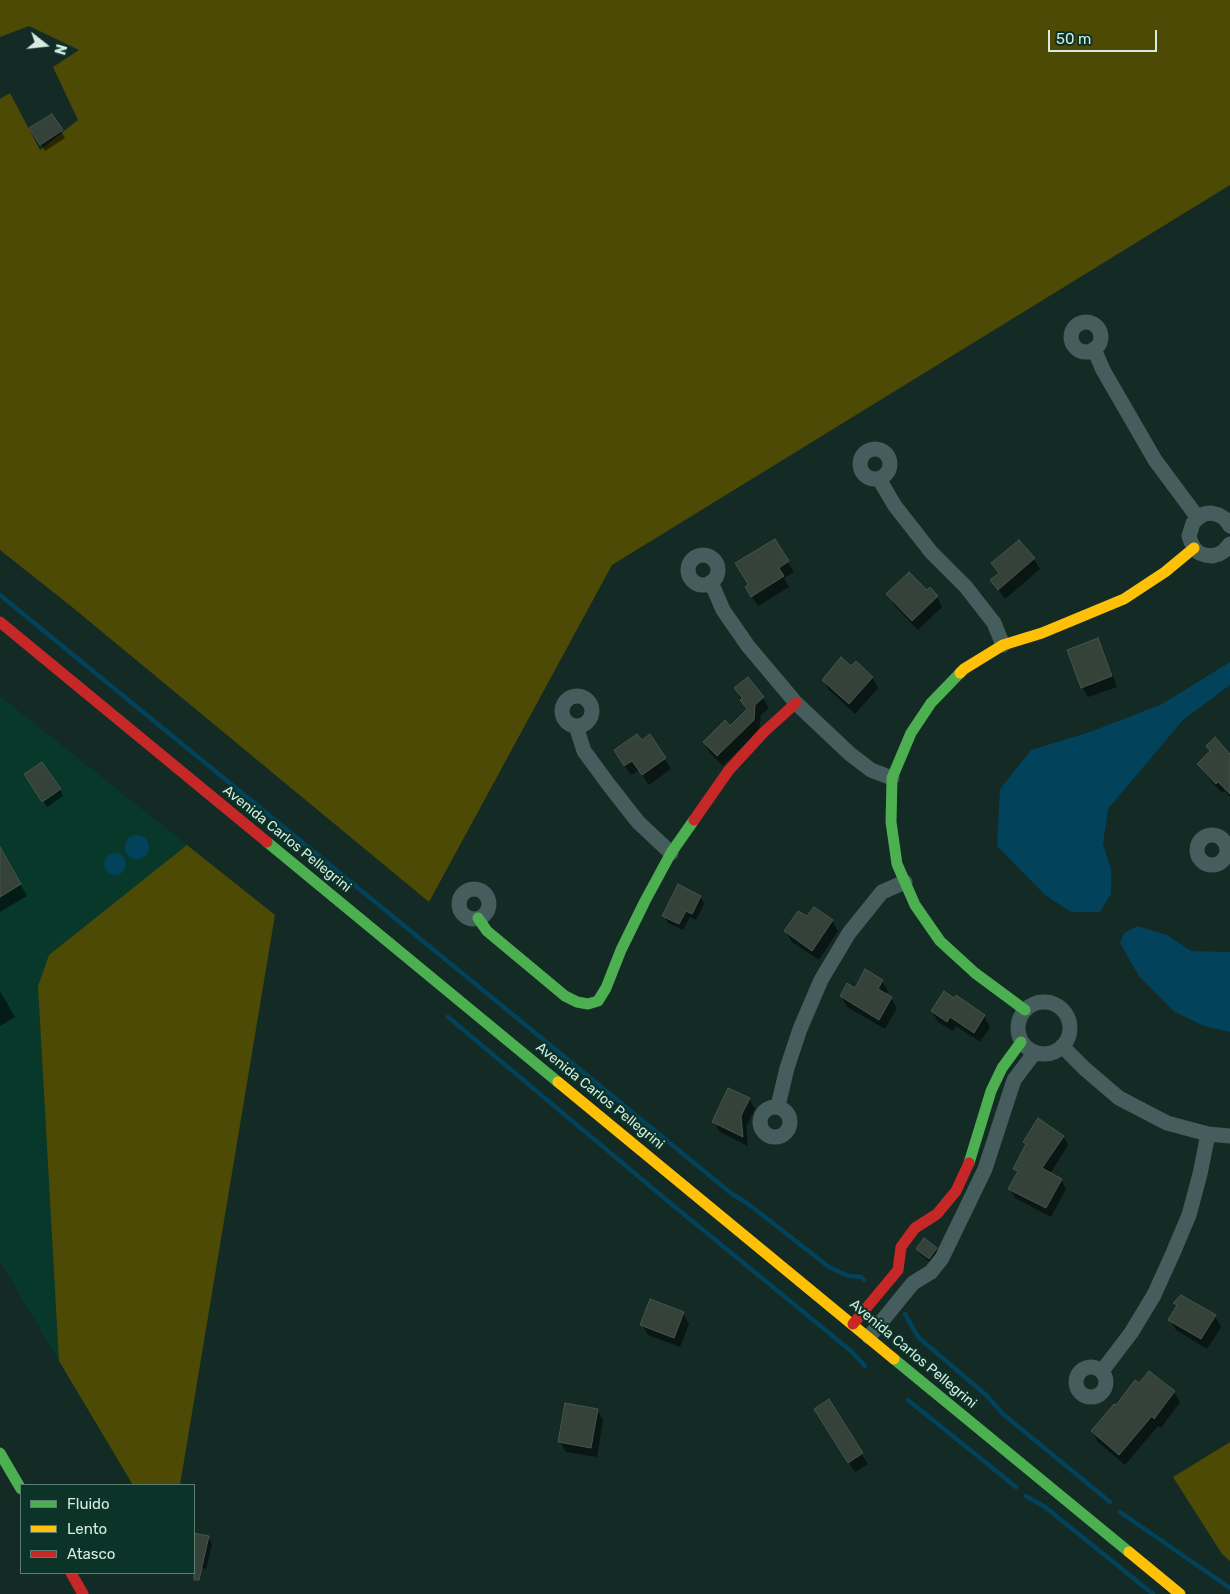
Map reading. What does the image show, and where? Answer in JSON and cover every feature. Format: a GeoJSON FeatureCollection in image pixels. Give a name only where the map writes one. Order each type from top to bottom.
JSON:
{"type":"FeatureCollection","features":[{"type":"Feature","properties":{"kind":"main road"},"geometry":{"type":"LineString","coordinates":[[1025,1010],[975,973],[940,942],[915,905],[897,864],[891,822],[892,778],[911,733],[932,703],[964,669],[1003,645],[1042,633],[1124,599],[1165,572],[1194,548]]}},
{"type":"Feature","properties":{"kind":"main road","name":"Avenida Carlos Pellegrini"},"geometry":{"type":"LineString","coordinates":[[0,622],[1180,1594]]}},
{"type":"Feature","properties":{"kind":"main road"},"geometry":{"type":"LineString","coordinates":[[478,918],[487,931],[565,996],[577,1002],[588,1004],[598,1001],[606,988],[621,950],[645,901],[671,853],[729,770],[764,732],[796,703]]}},
{"type":"Feature","properties":{"kind":"main road"},"geometry":{"type":"LineString","coordinates":[[853,1324],[898,1270],[901,1247],[915,1228],[937,1214],[956,1191],[968,1168],[991,1091],[1002,1068],[1022,1042]]}},
{"type":"Feature","properties":{"kind":"main road"},"geometry":{"type":"LineString","coordinates":[[0,1453],[20,1487]]}},
{"type":"Feature","properties":{"kind":"main road"},"geometry":{"type":"LineString","coordinates":[[72,1574],[83,1594]]}},
{"type":"Feature","properties":{"kind":"street"},"geometry":{"type":"LineString","coordinates":[[1094,349],[1103,370],[1155,460],[1198,518]]}},
{"type":"Feature","properties":{"kind":"street"},"geometry":{"type":"LineString","coordinates":[[879,479],[895,506],[931,552],[966,587],[994,623],[1003,645]]}},
{"type":"Feature","properties":{"kind":"street"},"geometry":{"type":"LineString","coordinates":[[1228,519],[1211,513],[1204,514],[1198,518],[1190,529],[1189,536],[1194,548],[1205,556],[1228,551]]}},
{"type":"Feature","properties":{"kind":"street"},"geometry":{"type":"LineString","coordinates":[[711,582],[723,610],[748,646],[796,703],[850,754],[871,770],[892,778]]}},
{"type":"Feature","properties":{"kind":"street"},"geometry":{"type":"LineString","coordinates":[[576,726],[584,751],[608,785],[638,822],[671,853]]}},
{"type":"Feature","properties":{"kind":"street"},"geometry":{"type":"LineString","coordinates":[[778,1106],[787,1068],[800,1029],[821,980],[849,933],[882,892],[905,882]]}},
{"type":"Feature","properties":{"kind":"street"},"geometry":{"type":"LineString","coordinates":[[1048,1002],[1064,1010],[1070,1026],[1069,1035],[1062,1046],[1051,1053],[1043,1054],[1027,1048],[1018,1034],[1020,1017],[1025,1010],[1032,1004],[1048,1002]]}},
{"type":"Feature","properties":{"kind":"street"},"geometry":{"type":"LineString","coordinates":[[1062,1046],[1119,1098],[1166,1123],[1208,1134],[1230,1136]]}},
{"type":"Feature","properties":{"kind":"street"},"geometry":{"type":"LineString","coordinates":[[869,1337],[913,1283],[931,1272],[942,1258],[985,1169],[1014,1080],[1034,1052]]}},
{"type":"Feature","properties":{"kind":"street"},"geometry":{"type":"LineString","coordinates":[[1102,1371],[1131,1333],[1154,1295],[1173,1253],[1189,1215],[1208,1134]]}},
{"type":"Feature","properties":{"kind":"street"},"geometry":{"type":"LineString","coordinates":[[937,1214],[957,1228]]}},
{"type":"Feature","properties":{"kind":"street"},"geometry":{"type":"LineString","coordinates":[[898,1270],[913,1283]]}},
{"type":"Feature","properties":{"kind":"shaded area"},"geometry":{"type":"Polygon","coordinates":[[[0,0],[1230,0],[1230,185],[612,565],[429,902],[72,607],[0,550],[0,99],[10,93],[40,150],[78,120],[53,67],[79,50],[29,26],[0,37],[0,0]]]}},
{"type":"Feature","properties":{"kind":"shaded area"},"geometry":{"type":"Polygon","coordinates":[[[0,696],[275,915],[180,1484],[132,1484],[0,1262],[0,696]]]}},
{"type":"Feature","properties":{"kind":"shaded area"},"geometry":{"type":"Polygon","coordinates":[[[187,845],[275,915],[180,1484],[132,1484],[59,1361],[38,986],[49,955],[187,845]]]}},
{"type":"Feature","properties":{"kind":"shaded area"},"geometry":{"type":"Polygon","coordinates":[[[1230,1442],[1230,1561],[1222,1554],[1173,1477],[1230,1442]]]}},
{"type":"Feature","properties":{"kind":"water"},"geometry":{"type":"Polygon","coordinates":[[[1230,662],[1230,685],[1183,720],[1108,809],[1103,844],[1111,869],[1111,894],[1100,912],[1071,912],[1045,895],[997,846],[1000,789],[1031,750],[1090,732],[1162,704],[1230,662]]]}},
{"type":"Feature","properties":{"kind":"water"},"geometry":{"type":"Polygon","coordinates":[[[137,835],[145,839],[149,847],[145,855],[137,859],[129,855],[125,847],[129,839],[137,835]]]}},
{"type":"Feature","properties":{"kind":"water"},"geometry":{"type":"Polygon","coordinates":[[[111,853],[119,853],[126,860],[126,868],[119,875],[111,875],[104,868],[104,860],[111,853]]]}},
{"type":"Feature","properties":{"kind":"water"},"geometry":{"type":"Polygon","coordinates":[[[1138,926],[1167,935],[1191,951],[1230,952],[1230,1032],[1204,1026],[1175,1012],[1139,976],[1120,943],[1124,933],[1138,926]]]}},
{"type":"Feature","properties":{"kind":"building"},"geometry":{"type":"Polygon","coordinates":[[[52,114],[63,130],[40,145],[29,128],[52,114]]]}},
{"type":"Feature","properties":{"kind":"building"},"geometry":{"type":"Polygon","coordinates":[[[775,539],[789,561],[779,568],[784,576],[751,597],[745,587],[748,584],[735,563],[775,539]]]}},
{"type":"Feature","properties":{"kind":"building"},"geometry":{"type":"Polygon","coordinates":[[[1019,540],[1035,558],[998,590],[990,580],[999,573],[991,563],[1019,540]]]}},
{"type":"Feature","properties":{"kind":"building"},"geometry":{"type":"Polygon","coordinates":[[[909,572],[927,590],[930,587],[938,596],[912,621],[886,594],[909,572]]]}},
{"type":"Feature","properties":{"kind":"building"},"geometry":{"type":"Polygon","coordinates":[[[1098,638],[1112,676],[1081,688],[1067,650],[1098,638]]]}},
{"type":"Feature","properties":{"kind":"building"},"geometry":{"type":"Polygon","coordinates":[[[841,657],[851,666],[856,661],[873,677],[849,704],[822,680],[841,657]]]}},
{"type":"Feature","properties":{"kind":"building"},"geometry":{"type":"Polygon","coordinates":[[[748,677],[764,697],[755,705],[754,720],[717,756],[703,742],[725,720],[730,726],[747,709],[740,700],[742,698],[734,688],[748,677]]]}},
{"type":"Feature","properties":{"kind":"building"},"geometry":{"type":"Polygon","coordinates":[[[637,734],[642,740],[650,734],[666,758],[642,775],[632,761],[624,766],[614,750],[637,734]]]}},
{"type":"Feature","properties":{"kind":"building"},"geometry":{"type":"Polygon","coordinates":[[[1215,737],[1230,754],[1230,794],[1218,782],[1216,784],[1197,764],[1210,751],[1206,746],[1215,737]]]}},
{"type":"Feature","properties":{"kind":"building"},"geometry":{"type":"Polygon","coordinates":[[[42,762],[61,789],[42,802],[24,774],[42,762]]]}},
{"type":"Feature","properties":{"kind":"building"},"geometry":{"type":"Polygon","coordinates":[[[0,847],[21,884],[0,897],[0,847]]]}},
{"type":"Feature","properties":{"kind":"building"},"geometry":{"type":"Polygon","coordinates":[[[678,884],[701,896],[692,914],[686,911],[679,924],[662,916],[678,884]]]}},
{"type":"Feature","properties":{"kind":"building"},"geometry":{"type":"Polygon","coordinates":[[[814,907],[833,920],[812,951],[784,931],[798,911],[807,916],[814,907]]]}},
{"type":"Feature","properties":{"kind":"building"},"geometry":{"type":"Polygon","coordinates":[[[865,969],[883,980],[878,989],[892,997],[879,1020],[840,996],[847,983],[855,988],[865,969]]]}},
{"type":"Feature","properties":{"kind":"building"},"geometry":{"type":"Polygon","coordinates":[[[944,991],[954,998],[956,995],[985,1015],[974,1033],[950,1017],[947,1022],[931,1011],[944,991]]]}},
{"type":"Feature","properties":{"kind":"building"},"geometry":{"type":"Polygon","coordinates":[[[728,1088],[750,1098],[741,1116],[743,1137],[712,1122],[728,1088]]]}},
{"type":"Feature","properties":{"kind":"building"},"geometry":{"type":"Polygon","coordinates":[[[1038,1118],[1064,1136],[1042,1168],[1062,1179],[1046,1208],[1008,1189],[1018,1171],[1013,1169],[1026,1144],[1023,1142],[1038,1118]]]}},
{"type":"Feature","properties":{"kind":"building"},"geometry":{"type":"Polygon","coordinates":[[[924,1238],[937,1248],[929,1259],[916,1249],[924,1238]]]}},
{"type":"Feature","properties":{"kind":"building"},"geometry":{"type":"Polygon","coordinates":[[[1181,1295],[1216,1315],[1201,1339],[1168,1320],[1177,1305],[1173,1303],[1181,1295]]]}},
{"type":"Feature","properties":{"kind":"building"},"geometry":{"type":"Polygon","coordinates":[[[650,1299],[684,1312],[674,1338],[640,1325],[650,1299]]]}},
{"type":"Feature","properties":{"kind":"building"},"geometry":{"type":"Polygon","coordinates":[[[1149,1371],[1175,1391],[1154,1419],[1152,1416],[1119,1455],[1091,1431],[1114,1404],[1116,1405],[1135,1380],[1139,1383],[1149,1371]]]}},
{"type":"Feature","properties":{"kind":"building"},"geometry":{"type":"Polygon","coordinates":[[[829,1399],[863,1453],[848,1463],[814,1409],[829,1399]]]}},
{"type":"Feature","properties":{"kind":"building"},"geometry":{"type":"Polygon","coordinates":[[[565,1403],[598,1409],[591,1448],[558,1442],[565,1403]]]}},
{"type":"Feature","properties":{"kind":"building"},"geometry":{"type":"Polygon","coordinates":[[[195,1533],[209,1536],[199,1580],[194,1580],[195,1533]]]}},
{"type":"Feature","properties":{"kind":"waterway"},"geometry":{"type":"LineString","coordinates":[[0,595],[732,1194],[747,1203],[829,1267],[848,1276],[861,1277],[864,1280]]}},
{"type":"Feature","properties":{"kind":"waterway"},"geometry":{"type":"LineString","coordinates":[[448,1017],[851,1351],[865,1366]]}},
{"type":"Feature","properties":{"kind":"waterway"},"geometry":{"type":"LineString","coordinates":[[905,1314],[918,1337],[986,1395],[1003,1414],[1110,1502]]}},
{"type":"Feature","properties":{"kind":"waterway"},"geometry":{"type":"LineString","coordinates":[[908,1400],[1016,1487]]}},
{"type":"Feature","properties":{"kind":"waterway"},"geometry":{"type":"LineString","coordinates":[[1026,1496],[1045,1507],[1153,1594]]}},
{"type":"Feature","properties":{"kind":"waterway"},"geometry":{"type":"LineString","coordinates":[[1120,1512],[1230,1588]]}},
{"type":"Feature","properties":{"kind":"traffic: fast"},"geometry":{"type":"LineString","coordinates":[[960,673],[931,703],[911,733],[892,778],[891,822],[897,864],[915,905],[940,941],[975,973],[1025,1010]]}},
{"type":"Feature","properties":{"kind":"traffic: fast"},"geometry":{"type":"LineString","coordinates":[[478,918],[487,931],[565,996],[577,1002],[588,1004],[598,1001],[606,988],[621,950],[645,901],[671,853],[694,820]]}},
{"type":"Feature","properties":{"kind":"traffic: fast"},"geometry":{"type":"LineString","coordinates":[[267,842],[558,1082]]}},
{"type":"Feature","properties":{"kind":"traffic: fast"},"geometry":{"type":"LineString","coordinates":[[969,1163],[991,1091],[1002,1068],[1021,1042]]}},
{"type":"Feature","properties":{"kind":"traffic: fast"},"geometry":{"type":"LineString","coordinates":[[894,1359],[1129,1552]]}},
{"type":"Feature","properties":{"kind":"traffic: fast"},"geometry":{"type":"LineString","coordinates":[[0,1453],[20,1487]]}},
{"type":"Feature","properties":{"kind":"traffic: slow"},"geometry":{"type":"LineString","coordinates":[[960,673],[1003,645],[1042,633],[1124,599],[1165,572],[1194,548]]}},
{"type":"Feature","properties":{"kind":"traffic: slow"},"geometry":{"type":"LineString","coordinates":[[558,1082],[894,1359]]}},
{"type":"Feature","properties":{"kind":"traffic: slow"},"geometry":{"type":"LineString","coordinates":[[1129,1552],[1180,1594]]}},
{"type":"Feature","properties":{"kind":"traffic: jam"},"geometry":{"type":"LineString","coordinates":[[0,622],[267,842]]}},
{"type":"Feature","properties":{"kind":"traffic: jam"},"geometry":{"type":"LineString","coordinates":[[694,820],[729,770],[764,732],[796,703]]}},
{"type":"Feature","properties":{"kind":"traffic: jam"},"geometry":{"type":"LineString","coordinates":[[853,1324],[898,1270],[901,1247],[915,1228],[937,1214],[956,1191],[969,1163]]}},
{"type":"Feature","properties":{"kind":"traffic: jam"},"geometry":{"type":"LineString","coordinates":[[72,1574],[83,1594]]}}]}
